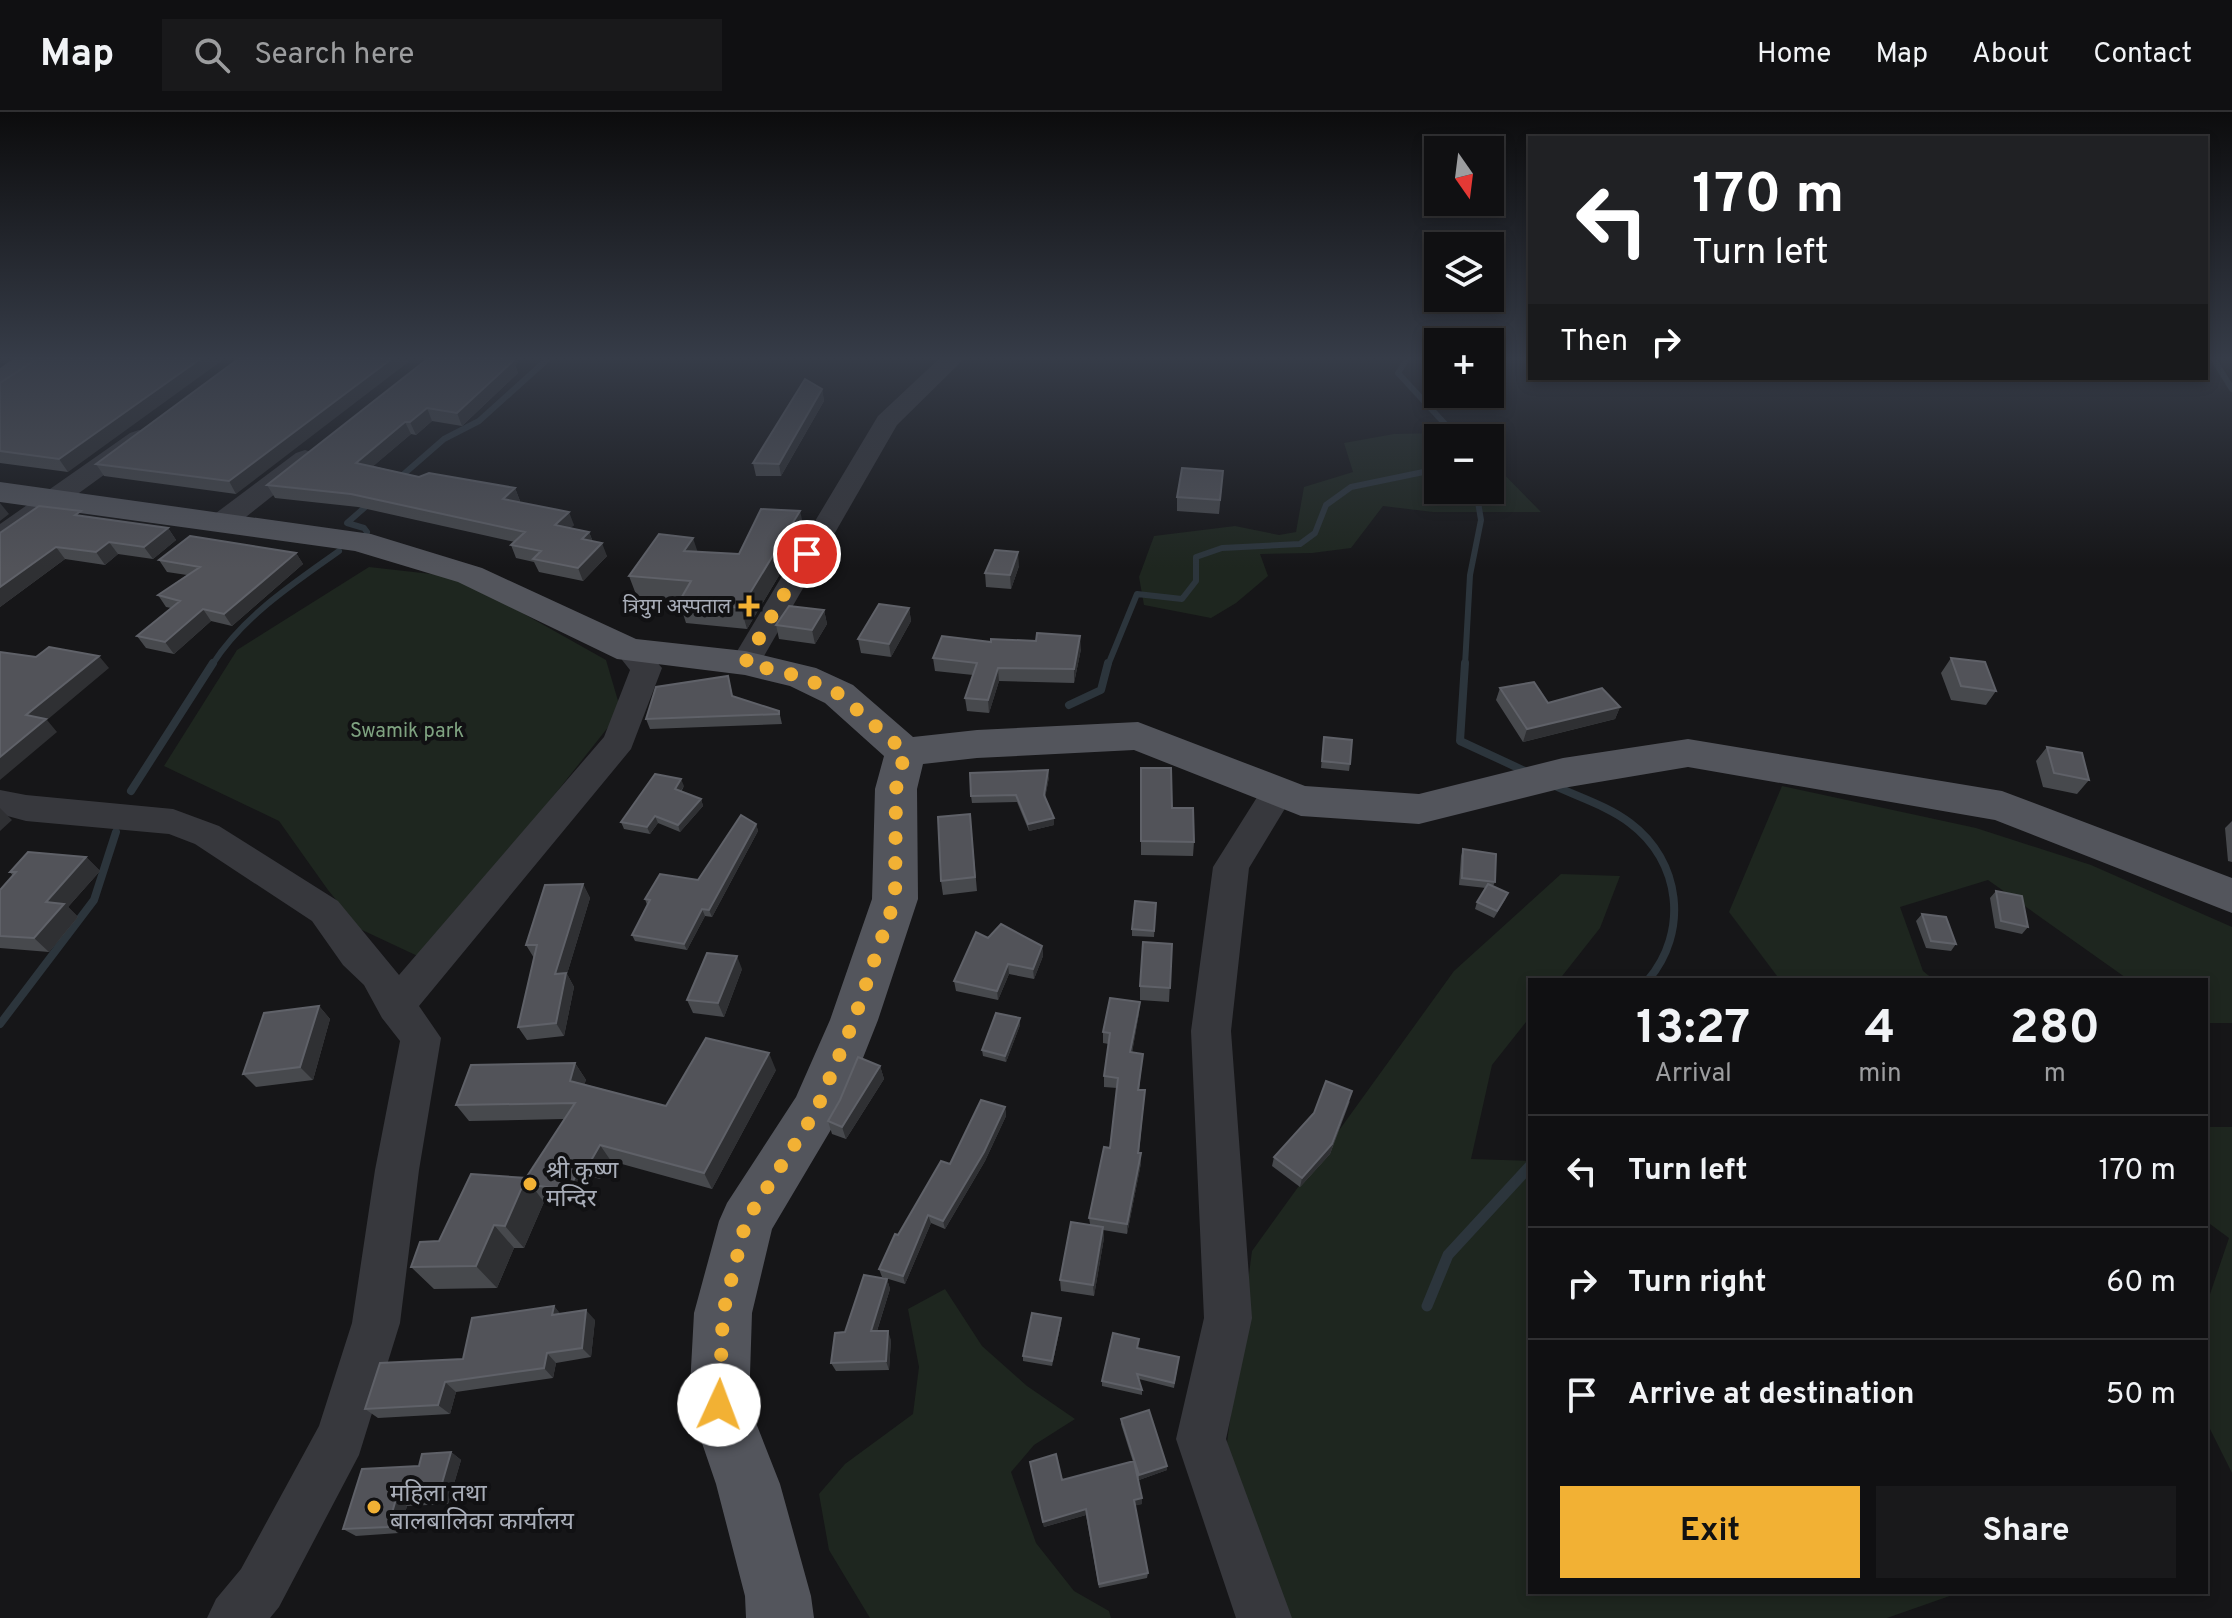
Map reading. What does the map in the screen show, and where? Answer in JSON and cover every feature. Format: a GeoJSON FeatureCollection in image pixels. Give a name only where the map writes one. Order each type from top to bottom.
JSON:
{"type":"FeatureCollection","features":[{"type":"Feature","properties":{"kind":"main road"},"geometry":{"type":"LineString","coordinates":[[0,492],[359,541],[470,575],[630,651],[665,652],[745,663],[802,677],[839,694],[905,752],[977,744],[1138,736],[1301,801],[1419,809],[1545,777],[1688,753],[2002,806],[2232,896]]}},
{"type":"Feature","properties":{"kind":"main road"},"geometry":{"type":"LineString","coordinates":[[780,1618],[778,1596],[748,1484],[719,1405],[723,1313],[746,1221],[816,1111],[854,1020],[895,899],[896,789],[905,752]]}},
{"type":"Feature","properties":{"kind":"street"},"geometry":{"type":"LineString","coordinates":[[0,537],[153,427]]}},
{"type":"Feature","properties":{"kind":"street"},"geometry":{"type":"LineString","coordinates":[[745,663],[883,427]]}},
{"type":"Feature","properties":{"kind":"street"},"geometry":{"type":"LineString","coordinates":[[222,522],[323,444]]}},
{"type":"Feature","properties":{"kind":"street"},"geometry":{"type":"LineString","coordinates":[[396,1006],[619,741],[646,668],[630,651]]}},
{"type":"Feature","properties":{"kind":"street"},"geometry":{"type":"LineString","coordinates":[[1264,1618],[1201,1439],[1228,1318],[1211,1031],[1231,867],[1278,792]]}},
{"type":"Feature","properties":{"kind":"street"},"geometry":{"type":"LineString","coordinates":[[0,802],[26,808],[173,822],[207,835],[325,911],[357,954],[378,974],[396,1006],[421,1038],[397,1170],[376,1323],[341,1437],[260,1588],[235,1618]]}},
{"type":"Feature","properties":{"kind":"green space"},"geometry":{"type":"Polygon","coordinates":[[[1424,433],[1424,504],[1504,504],[1504,474],[1541,512],[1433,512],[1383,506],[1351,548],[1312,553],[1260,554],[1268,576],[1236,603],[1211,618],[1144,605],[1139,577],[1154,536],[1235,526],[1279,535],[1296,532],[1304,487],[1353,472],[1344,443],[1394,434],[1424,433]]]}},
{"type":"Feature","properties":{"kind":"green space","name":"Swamik park"},"geometry":{"type":"Polygon","coordinates":[[[369,567],[458,577],[606,660],[621,711],[424,959],[360,929],[279,821],[164,766],[237,650],[369,567]]]}},
{"type":"Feature","properties":{"kind":"green space"},"geometry":{"type":"Polygon","coordinates":[[[1782,786],[1976,828],[2091,865],[2232,927],[2232,1023],[2208,1023],[2208,978],[2126,978],[1988,880],[1900,907],[1923,971],[1932,978],[1778,978],[1729,912],[1782,786]]]}},
{"type":"Feature","properties":{"kind":"green space"},"geometry":{"type":"Polygon","coordinates":[[[1561,874],[1620,876],[1600,928],[1561,978],[1528,978],[1528,1020],[1492,1065],[1471,1159],[1528,1161],[1528,1594],[1955,1594],[1887,1618],[1286,1618],[1227,1443],[1252,1251],[1454,971],[1561,874]]]}},
{"type":"Feature","properties":{"kind":"green space"},"geometry":{"type":"Polygon","coordinates":[[[2208,1127],[2232,1127],[2232,1473],[2208,1425],[2208,1300],[2229,1238],[2208,1222],[2208,1127]]]}},
{"type":"Feature","properties":{"kind":"green space"},"geometry":{"type":"Polygon","coordinates":[[[945,1289],[982,1346],[1027,1386],[1075,1419],[1034,1445],[1011,1472],[1036,1543],[1074,1591],[1109,1611],[1111,1618],[870,1618],[829,1550],[819,1494],[845,1464],[913,1414],[919,1367],[908,1309],[945,1289]]]}},
{"type":"Feature","properties":{"kind":"building"},"geometry":{"type":"Polygon","coordinates":[[[0,427],[104,427],[59,459],[0,451],[0,427]]]}},
{"type":"Feature","properties":{"kind":"building"},"geometry":{"type":"Polygon","coordinates":[[[146,427],[300,427],[229,481],[96,464],[146,427]]]}},
{"type":"Feature","properties":{"kind":"building"},"geometry":{"type":"Polygon","coordinates":[[[341,427],[399,427],[356,463],[419,477],[429,473],[515,488],[503,499],[569,512],[555,525],[589,532],[582,539],[602,543],[578,568],[533,559],[541,551],[511,545],[525,532],[351,494],[267,485],[341,427]]]}},
{"type":"Feature","properties":{"kind":"building"},"geometry":{"type":"Polygon","coordinates":[[[775,427],[800,427],[779,464],[753,463],[775,427]]]}},
{"type":"Feature","properties":{"kind":"building"},"geometry":{"type":"Polygon","coordinates":[[[1182,468],[1223,471],[1220,500],[1177,497],[1182,468]]]}},
{"type":"Feature","properties":{"kind":"building"},"geometry":{"type":"Polygon","coordinates":[[[39,506],[81,511],[75,515],[168,528],[144,547],[109,542],[96,552],[56,547],[0,587],[0,533],[39,506]]]}},
{"type":"Feature","properties":{"kind":"building"},"geometry":{"type":"Polygon","coordinates":[[[761,509],[800,511],[741,608],[679,602],[691,581],[629,576],[659,534],[693,538],[684,551],[739,554],[761,509]]]}},
{"type":"Feature","properties":{"kind":"building"},"geometry":{"type":"Polygon","coordinates":[[[190,536],[296,553],[224,614],[203,609],[165,642],[137,636],[180,601],[158,595],[200,567],[159,560],[190,536]]]}},
{"type":"Feature","properties":{"kind":"building"},"geometry":{"type":"Polygon","coordinates":[[[995,550],[1018,552],[1010,575],[985,573],[995,550]]]}},
{"type":"Feature","properties":{"kind":"building"},"geometry":{"type":"Polygon","coordinates":[[[879,604],[909,608],[889,644],[858,639],[879,604]]]}},
{"type":"Feature","properties":{"kind":"building"},"geometry":{"type":"Polygon","coordinates":[[[789,606],[824,610],[812,630],[776,625],[789,606]]]}},
{"type":"Feature","properties":{"kind":"building"},"geometry":{"type":"Polygon","coordinates":[[[1037,633],[1080,636],[1074,669],[998,668],[988,700],[965,698],[977,663],[933,658],[942,636],[991,642],[991,639],[1036,641],[1037,633]]]}},
{"type":"Feature","properties":{"kind":"building"},"geometry":{"type":"Polygon","coordinates":[[[49,647],[99,656],[26,715],[46,719],[0,757],[0,652],[36,657],[49,647]]]}},
{"type":"Feature","properties":{"kind":"building"},"geometry":{"type":"Polygon","coordinates":[[[1951,658],[1985,662],[1996,691],[1961,686],[1951,658]]]}},
{"type":"Feature","properties":{"kind":"building"},"geometry":{"type":"Polygon","coordinates":[[[728,676],[732,696],[779,711],[779,714],[646,719],[656,687],[728,676]]]}},
{"type":"Feature","properties":{"kind":"building"},"geometry":{"type":"Polygon","coordinates":[[[1534,682],[1548,703],[1602,688],[1620,707],[1527,729],[1500,688],[1534,682]]]}},
{"type":"Feature","properties":{"kind":"building"},"geometry":{"type":"Polygon","coordinates":[[[1324,737],[1352,740],[1350,764],[1322,761],[1324,737]]]}},
{"type":"Feature","properties":{"kind":"building"},"geometry":{"type":"Polygon","coordinates":[[[2047,747],[2082,753],[2089,780],[2054,773],[2047,747]]]}},
{"type":"Feature","properties":{"kind":"building"},"geometry":{"type":"Polygon","coordinates":[[[1141,768],[1171,768],[1172,808],[1193,808],[1194,842],[1141,841],[1141,768]]]}},
{"type":"Feature","properties":{"kind":"building"},"geometry":{"type":"Polygon","coordinates":[[[1048,770],[1044,795],[1054,818],[1028,824],[1016,795],[971,796],[970,773],[1048,770]]]}},
{"type":"Feature","properties":{"kind":"building"},"geometry":{"type":"Polygon","coordinates":[[[655,774],[681,779],[675,789],[701,799],[678,825],[655,816],[647,827],[621,822],[655,774]]]}},
{"type":"Feature","properties":{"kind":"building"},"geometry":{"type":"Polygon","coordinates":[[[970,814],[975,877],[941,881],[938,817],[970,814]]]}},
{"type":"Feature","properties":{"kind":"building"},"geometry":{"type":"Polygon","coordinates":[[[741,815],[756,824],[709,910],[702,909],[684,944],[632,935],[650,900],[645,899],[660,874],[698,880],[741,815]]]}},
{"type":"Feature","properties":{"kind":"building"},"geometry":{"type":"Polygon","coordinates":[[[1463,849],[1496,854],[1495,882],[1462,878],[1463,849]]]}},
{"type":"Feature","properties":{"kind":"building"},"geometry":{"type":"Polygon","coordinates":[[[28,852],[86,857],[46,902],[64,904],[34,938],[0,936],[0,890],[16,872],[10,872],[28,852]]]}},
{"type":"Feature","properties":{"kind":"building"},"geometry":{"type":"Polygon","coordinates":[[[583,884],[555,974],[566,973],[556,1023],[518,1027],[537,945],[526,945],[545,885],[583,884]]]}},
{"type":"Feature","properties":{"kind":"building"},"geometry":{"type":"Polygon","coordinates":[[[1488,884],[1508,893],[1497,911],[1477,902],[1488,884]]]}},
{"type":"Feature","properties":{"kind":"building"},"geometry":{"type":"Polygon","coordinates":[[[1996,891],[2022,896],[2028,927],[2001,921],[1996,891]]]}},
{"type":"Feature","properties":{"kind":"building"},"geometry":{"type":"Polygon","coordinates":[[[1135,901],[1156,903],[1154,931],[1132,929],[1135,901]]]}},
{"type":"Feature","properties":{"kind":"building"},"geometry":{"type":"Polygon","coordinates":[[[1922,914],[1946,917],[1956,944],[1931,941],[1922,914]]]}},
{"type":"Feature","properties":{"kind":"building"},"geometry":{"type":"Polygon","coordinates":[[[1001,924],[1042,946],[1033,969],[1008,964],[997,991],[954,981],[976,932],[988,938],[1001,924]]]}},
{"type":"Feature","properties":{"kind":"building"},"geometry":{"type":"Polygon","coordinates":[[[1143,942],[1172,944],[1170,988],[1140,986],[1143,942]]]}},
{"type":"Feature","properties":{"kind":"building"},"geometry":{"type":"Polygon","coordinates":[[[707,953],[737,956],[718,1003],[687,1000],[707,953]]]}},
{"type":"Feature","properties":{"kind":"building"},"geometry":{"type":"Polygon","coordinates":[[[1110,998],[1140,1002],[1130,1052],[1143,1054],[1138,1090],[1145,1090],[1138,1153],[1141,1153],[1127,1224],[1089,1218],[1104,1147],[1110,1148],[1118,1078],[1104,1076],[1110,1033],[1103,1032],[1110,998]]]}},
{"type":"Feature","properties":{"kind":"building"},"geometry":{"type":"Polygon","coordinates":[[[319,1006],[300,1067],[243,1074],[264,1013],[319,1006]]]}},
{"type":"Feature","properties":{"kind":"building"},"geometry":{"type":"Polygon","coordinates":[[[996,1013],[1020,1018],[1005,1056],[982,1050],[996,1013]]]}},
{"type":"Feature","properties":{"kind":"building"},"geometry":{"type":"Polygon","coordinates":[[[706,1038],[769,1053],[704,1173],[600,1145],[589,1164],[582,1162],[569,1190],[532,1185],[526,1178],[575,1103],[456,1105],[471,1065],[575,1063],[570,1081],[666,1106],[706,1038]]]}},
{"type":"Feature","properties":{"kind":"building"},"geometry":{"type":"Polygon","coordinates":[[[858,1057],[880,1066],[842,1127],[828,1121],[858,1057]]]}},
{"type":"Feature","properties":{"kind":"building"},"geometry":{"type":"Polygon","coordinates":[[[1326,1081],[1352,1091],[1332,1144],[1302,1178],[1274,1157],[1314,1113],[1326,1081]]]}},
{"type":"Feature","properties":{"kind":"building"},"geometry":{"type":"Polygon","coordinates":[[[981,1100],[1005,1107],[984,1152],[943,1221],[928,1215],[903,1276],[879,1269],[895,1234],[898,1235],[941,1161],[950,1164],[981,1100]]]}},
{"type":"Feature","properties":{"kind":"building"},"geometry":{"type":"Polygon","coordinates":[[[471,1174],[526,1178],[505,1226],[494,1225],[476,1266],[411,1267],[420,1242],[439,1241],[471,1174]]]}},
{"type":"Feature","properties":{"kind":"building"},"geometry":{"type":"Polygon","coordinates":[[[1071,1222],[1103,1227],[1093,1285],[1060,1280],[1071,1222]]]}},
{"type":"Feature","properties":{"kind":"building"},"geometry":{"type":"Polygon","coordinates":[[[864,1275],[887,1279],[871,1331],[888,1331],[886,1361],[831,1363],[835,1333],[845,1332],[864,1275]]]}},
{"type":"Feature","properties":{"kind":"building"},"geometry":{"type":"Polygon","coordinates":[[[554,1306],[552,1315],[586,1310],[582,1348],[547,1353],[544,1368],[445,1382],[438,1405],[365,1409],[380,1363],[463,1359],[472,1318],[554,1306]]]}},
{"type":"Feature","properties":{"kind":"building"},"geometry":{"type":"Polygon","coordinates":[[[1032,1313],[1061,1318],[1052,1361],[1023,1356],[1032,1313]]]}},
{"type":"Feature","properties":{"kind":"building"},"geometry":{"type":"Polygon","coordinates":[[[1113,1333],[1139,1339],[1137,1348],[1179,1357],[1174,1383],[1137,1374],[1142,1390],[1102,1381],[1113,1333]]]}},
{"type":"Feature","properties":{"kind":"building"},"geometry":{"type":"Polygon","coordinates":[[[1149,1410],[1167,1466],[1139,1475],[1121,1419],[1149,1410]]]}},
{"type":"Feature","properties":{"kind":"building"},"geometry":{"type":"Polygon","coordinates":[[[451,1452],[438,1497],[396,1499],[388,1527],[343,1529],[362,1469],[419,1466],[422,1454],[451,1452]]]}},
{"type":"Feature","properties":{"kind":"building"},"geometry":{"type":"Polygon","coordinates":[[[1056,1454],[1062,1480],[1134,1461],[1142,1498],[1134,1500],[1148,1573],[1099,1584],[1086,1509],[1043,1522],[1030,1462],[1056,1454]]]}},
{"type":"Feature","properties":{"kind":"waterway"},"geometry":{"type":"LineString","coordinates":[[397,480],[444,439],[467,427]]}},
{"type":"Feature","properties":{"kind":"waterway"},"geometry":{"type":"LineString","coordinates":[[1108,665],[1137,594],[1182,599],[1196,581],[1196,557],[1222,548],[1300,544],[1315,533],[1326,505],[1351,487],[1424,472]]}},
{"type":"Feature","properties":{"kind":"waterway"},"geometry":{"type":"LineString","coordinates":[[367,532],[364,528],[347,523],[371,502]]}},
{"type":"Feature","properties":{"kind":"waterway"},"geometry":{"type":"LineString","coordinates":[[1465,665],[1470,575],[1481,520],[1478,504]]}},
{"type":"Feature","properties":{"kind":"waterway"},"geometry":{"type":"LineString","coordinates":[[212,665],[224,647],[254,616],[339,551]]}},
{"type":"Feature","properties":{"kind":"waterway"},"geometry":{"type":"LineString","coordinates":[[131,791],[213,663]]}},
{"type":"Feature","properties":{"kind":"waterway"},"geometry":{"type":"LineString","coordinates":[[1069,705],[1101,690],[1108,663]]}},
{"type":"Feature","properties":{"kind":"waterway"},"geometry":{"type":"LineString","coordinates":[[1465,663],[1460,741],[1527,772]]}},
{"type":"Feature","properties":{"kind":"waterway"},"geometry":{"type":"LineString","coordinates":[[1553,785],[1630,823],[1660,857],[1674,898],[1674,919],[1670,941],[1649,978]]}},
{"type":"Feature","properties":{"kind":"waterway"},"geometry":{"type":"LineString","coordinates":[[0,1024],[94,900],[116,832]]}},
{"type":"Feature","properties":{"kind":"waterway"},"geometry":{"type":"LineString","coordinates":[[1427,1306],[1448,1255],[1528,1168]]}},
{"type":"Feature","properties":{"kind":"place","name":"त्रियुग अस्पताल"},"geometry":{"type":"Point","coordinates":[749,606]}},
{"type":"Feature","properties":{"kind":"place","name":"श्री कृष्ण मन्दिर"},"geometry":{"type":"Point","coordinates":[530,1184]}},
{"type":"Feature","properties":{"kind":"place","name":"महिला तथा बालबालिका कार्यालय"},"geometry":{"type":"Point","coordinates":[374,1507]}},
{"type":"Feature","properties":{"kind":"route"},"geometry":{"type":"LineString","coordinates":[[719,1405],[723,1313],[746,1221],[816,1111],[854,1020],[895,899],[896,789],[905,752],[839,694],[802,677],[745,663],[807,554]]}}]}
